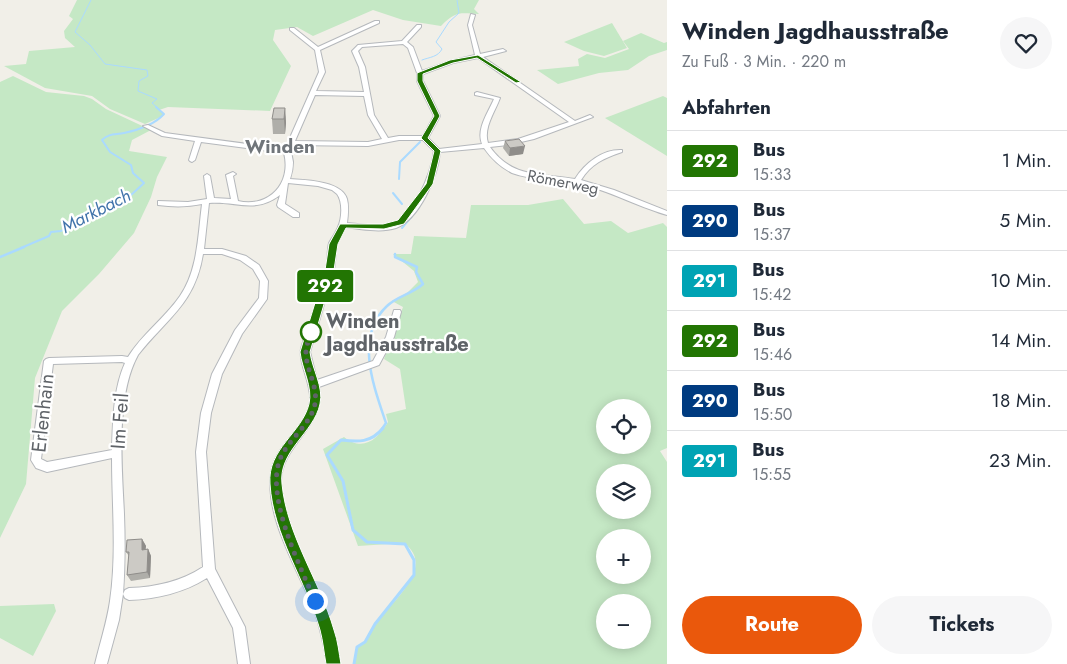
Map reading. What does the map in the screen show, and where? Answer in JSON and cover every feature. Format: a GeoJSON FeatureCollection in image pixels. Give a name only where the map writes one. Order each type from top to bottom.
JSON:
{"type":"FeatureCollection","features":[{"type":"Feature","properties":{"kind":"street"},"geometry":{"type":"LineString","coordinates":[[473,15],[470,25],[478,56],[574,123]]}},
{"type":"Feature","properties":{"kind":"street"},"geometry":{"type":"LineString","coordinates":[[317,49],[377,22]]}},
{"type":"Feature","properties":{"kind":"street"},"geometry":{"type":"LineString","coordinates":[[386,141],[370,116],[362,66],[355,51],[360,46],[404,42],[419,26]]}},
{"type":"Feature","properties":{"kind":"street"},"geometry":{"type":"LineString","coordinates":[[287,151],[322,72],[317,49],[292,29]]}},
{"type":"Feature","properties":{"kind":"street"},"geometry":{"type":"LineString","coordinates":[[404,42],[410,47],[420,73],[420,81],[437,116],[425,138]]}},
{"type":"Feature","properties":{"kind":"street"},"geometry":{"type":"LineString","coordinates":[[420,73],[452,62],[503,51]]}},
{"type":"Feature","properties":{"kind":"street"},"geometry":{"type":"LineString","coordinates":[[313,93],[366,94]]}},
{"type":"Feature","properties":{"kind":"street"},"geometry":{"type":"LineString","coordinates":[[477,94],[497,98],[483,136],[485,144]]}},
{"type":"Feature","properties":{"kind":"street"},"geometry":{"type":"LineString","coordinates":[[438,151],[485,144],[496,145],[530,137],[590,117]]}},
{"type":"Feature","properties":{"kind":"street"},"geometry":{"type":"LineString","coordinates":[[146,126],[164,135],[198,141],[287,151]]}},
{"type":"Feature","properties":{"kind":"street"},"geometry":{"type":"LineString","coordinates":[[292,143],[368,144],[414,137],[425,138],[438,151]]}},
{"type":"Feature","properties":{"kind":"street"},"geometry":{"type":"LineString","coordinates":[[192,160],[198,141]]}},
{"type":"Feature","properties":{"kind":"street","name":"Römerweg"},"geometry":{"type":"LineString","coordinates":[[485,144],[508,168],[527,175],[577,181],[667,214]]}},
{"type":"Feature","properties":{"kind":"street"},"geometry":{"type":"LineString","coordinates":[[287,151],[291,162],[281,206],[296,216]]}},
{"type":"Feature","properties":{"kind":"street"},"geometry":{"type":"LineString","coordinates":[[343,225],[384,227],[401,222],[430,184],[438,151]]}},
{"type":"Feature","properties":{"kind":"street"},"geometry":{"type":"LineString","coordinates":[[577,181],[585,168],[595,159],[620,151]]}},
{"type":"Feature","properties":{"kind":"street"},"geometry":{"type":"LineString","coordinates":[[233,174],[229,175],[235,202]]}},
{"type":"Feature","properties":{"kind":"street","name":"Im Feil"},"geometry":{"type":"LineString","coordinates":[[101,664],[117,595],[119,546],[118,453],[121,393],[129,361],[162,324],[190,286],[200,251],[208,201],[206,176]]}},
{"type":"Feature","properties":{"kind":"street"},"geometry":{"type":"LineString","coordinates":[[161,203],[180,204],[222,200],[251,205],[264,202],[286,183],[327,186],[338,190],[343,195],[343,225],[333,244],[330,270],[305,352],[314,385],[315,401],[311,416],[291,441],[279,461],[275,482],[283,518],[328,631],[333,664]]}},
{"type":"Feature","properties":{"kind":"street"},"geometry":{"type":"LineString","coordinates":[[200,251],[222,252],[243,258],[262,273],[265,287],[263,299],[227,352],[217,374],[206,414],[200,452],[209,570],[238,627],[243,664]]}},
{"type":"Feature","properties":{"kind":"street"},"geometry":{"type":"LineString","coordinates":[[314,385],[365,369],[376,363],[390,337],[397,312]]}},
{"type":"Feature","properties":{"kind":"street","name":"Erlenhain"},"geometry":{"type":"LineString","coordinates":[[118,453],[47,467],[40,465],[36,460],[49,361],[77,359],[122,359],[129,361]]}},
{"type":"Feature","properties":{"kind":"street"},"geometry":{"type":"LineString","coordinates":[[129,594],[144,594],[177,587],[195,580],[209,570]]}},
{"type":"Feature","properties":{"kind":"green space"},"geometry":{"type":"Polygon","coordinates":[[[77,0],[479,0],[474,9],[479,14],[454,15],[441,26],[403,20],[373,10],[313,36],[297,27],[275,30],[273,40],[291,66],[270,111],[168,107],[159,110],[164,114],[163,116],[145,124],[110,109],[92,96],[45,88],[4,66],[26,64],[29,51],[75,47],[65,38],[64,31],[73,19],[69,16],[77,0]]]}},
{"type":"Feature","properties":{"kind":"green space"},"geometry":{"type":"Polygon","coordinates":[[[612,23],[627,48],[604,56],[584,51],[564,42],[612,23]]]}},
{"type":"Feature","properties":{"kind":"green space"},"geometry":{"type":"Polygon","coordinates":[[[641,33],[664,43],[667,42],[667,50],[649,56],[628,70],[599,73],[558,84],[537,70],[579,66],[578,59],[587,54],[605,58],[629,49],[623,41],[641,33]]]}},
{"type":"Feature","properties":{"kind":"green space"},"geometry":{"type":"Polygon","coordinates":[[[13,76],[46,92],[84,96],[92,99],[106,109],[151,130],[132,140],[129,151],[167,157],[134,233],[99,274],[62,311],[35,378],[26,484],[0,538],[0,82],[13,76]]]}},
{"type":"Feature","properties":{"kind":"green space"},"geometry":{"type":"Polygon","coordinates":[[[663,96],[667,98],[667,156],[605,118],[663,96]]]}},
{"type":"Feature","properties":{"kind":"green space"},"geometry":{"type":"Polygon","coordinates":[[[563,199],[584,224],[611,221],[628,233],[663,223],[667,227],[667,448],[660,451],[667,462],[667,664],[353,664],[357,647],[365,642],[370,631],[411,580],[415,567],[414,554],[404,543],[358,546],[323,449],[344,437],[357,444],[369,442],[379,434],[388,422],[386,414],[406,409],[400,369],[384,359],[403,307],[392,301],[407,293],[418,282],[414,271],[393,254],[411,254],[414,236],[466,238],[471,205],[528,205],[563,199]]]}},
{"type":"Feature","properties":{"kind":"green space"},"geometry":{"type":"Polygon","coordinates":[[[54,604],[56,611],[33,656],[0,638],[0,606],[54,604]]]}},
{"type":"Feature","properties":{"kind":"building"},"geometry":{"type":"Polygon","coordinates":[[[274,108],[285,108],[284,119],[272,119],[274,108]]]}},
{"type":"Feature","properties":{"kind":"building"},"geometry":{"type":"Polygon","coordinates":[[[519,139],[525,146],[510,148],[505,141],[519,139]]]}},
{"type":"Feature","properties":{"kind":"building"},"geometry":{"type":"Polygon","coordinates":[[[142,539],[142,550],[148,549],[147,572],[127,575],[129,552],[126,552],[127,540],[142,539]]]}},
{"type":"Feature","properties":{"kind":"waterway","name":"Markbach"},"geometry":{"type":"LineString","coordinates":[[91,0],[75,32],[90,45],[105,64],[147,70],[148,76],[139,81],[138,91],[157,99],[152,103],[158,108]]}},
{"type":"Feature","properties":{"kind":"waterway"},"geometry":{"type":"LineString","coordinates":[[422,60],[436,55],[442,49],[436,42],[449,22],[459,13],[457,0]]}},
{"type":"Feature","properties":{"kind":"waterway","name":"Markbach"},"geometry":{"type":"LineString","coordinates":[[21,248],[49,236],[51,232],[61,231],[102,206],[112,203],[121,195],[130,196],[144,183],[133,173],[131,165],[110,152],[102,140],[110,135],[124,133],[156,121],[164,114],[156,107]]}},
{"type":"Feature","properties":{"kind":"waterway"},"geometry":{"type":"LineString","coordinates":[[399,179],[400,162],[420,142]]}},
{"type":"Feature","properties":{"kind":"waterway"},"geometry":{"type":"LineString","coordinates":[[393,193],[402,204]]}},
{"type":"Feature","properties":{"kind":"waterway"},"geometry":{"type":"LineString","coordinates":[[402,228],[412,216]]}},
{"type":"Feature","properties":{"kind":"waterway","name":"Markbach"},"geometry":{"type":"LineString","coordinates":[[0,257],[24,247]]}},
{"type":"Feature","properties":{"kind":"waterway"},"geometry":{"type":"LineString","coordinates":[[382,429],[386,423],[372,378],[369,347],[371,332],[377,318],[387,306],[423,284],[416,272],[417,267],[395,257],[395,254]]}},
{"type":"Feature","properties":{"kind":"waterway"},"geometry":{"type":"LineString","coordinates":[[354,664],[357,647],[365,642],[375,624],[414,575],[414,560],[405,544],[367,542],[353,530],[343,481],[327,455],[341,440],[369,439],[382,429]]}},
{"type":"Feature","properties":{"kind":"bus line","name":"292"},"geometry":{"type":"LineString","coordinates":[[333,664],[328,631],[283,518],[275,482],[279,461],[291,441],[311,416],[315,401],[314,385],[305,352],[330,270],[333,244],[343,225],[384,227],[394,226],[401,222],[430,184],[438,151],[425,138],[437,116],[430,97],[420,81],[420,73],[452,62],[478,56],[518,82]]}},
{"type":"Feature","properties":{"kind":"place","name":"Winden Jagdhausstraße"},"geometry":{"type":"Point","coordinates":[311,332]}},
{"type":"Feature","properties":{"kind":"district","name":"Winden"},"geometry":{"type":"Point","coordinates":[280,146]}},
{"type":"Feature","properties":{"kind":"route"},"geometry":{"type":"LineString","coordinates":[[311,332],[312,329],[305,352],[314,385],[315,401],[311,416],[291,441],[279,461],[275,482],[283,518],[315,601]]}}]}
